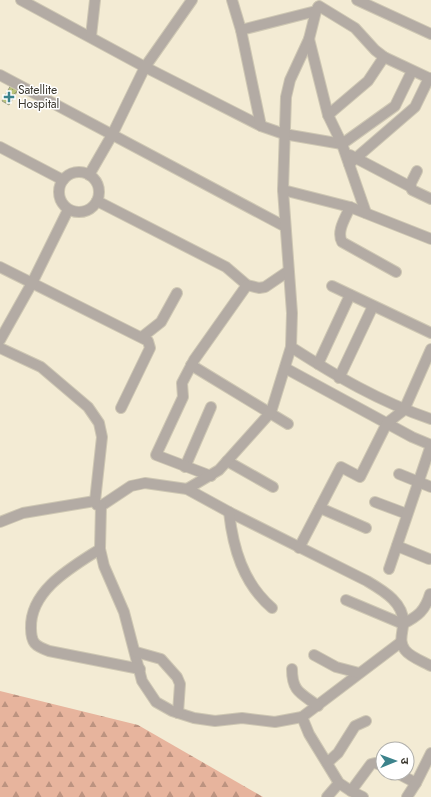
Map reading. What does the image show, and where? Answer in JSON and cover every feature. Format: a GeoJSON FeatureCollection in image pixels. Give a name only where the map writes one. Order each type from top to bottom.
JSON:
{"type":"FeatureCollection","features":[{"type":"Feature","properties":{"kind":"street"},"geometry":{"type":"LineString","coordinates":[[21,0],[91,36],[145,67],[261,126],[284,134],[344,149]]}},
{"type":"Feature","properties":{"kind":"street"},"geometry":{"type":"LineString","coordinates":[[91,36],[95,0]]}},
{"type":"Feature","properties":{"kind":"street"},"geometry":{"type":"LineString","coordinates":[[89,174],[112,135],[145,67],[192,0]]}},
{"type":"Feature","properties":{"kind":"street"},"geometry":{"type":"LineString","coordinates":[[232,0],[241,30],[261,126]]}},
{"type":"Feature","properties":{"kind":"street"},"geometry":{"type":"LineString","coordinates":[[357,0],[431,34]]}},
{"type":"Feature","properties":{"kind":"street"},"geometry":{"type":"LineString","coordinates":[[241,30],[318,6],[355,28],[375,50],[384,57],[430,78],[415,107],[353,161]]}},
{"type":"Feature","properties":{"kind":"street"},"geometry":{"type":"LineString","coordinates":[[187,489],[211,476],[227,461],[271,412],[291,347],[292,313],[284,226],[283,190],[286,97],[290,80],[309,39],[318,6]]}},
{"type":"Feature","properties":{"kind":"street"},"geometry":{"type":"LineString","coordinates":[[309,39],[328,115],[344,149],[353,161],[366,213]]}},
{"type":"Feature","properties":{"kind":"street"},"geometry":{"type":"LineString","coordinates":[[328,115],[368,81],[384,57]]}},
{"type":"Feature","properties":{"kind":"street"},"geometry":{"type":"LineString","coordinates":[[344,149],[395,106],[412,71]]}},
{"type":"Feature","properties":{"kind":"street"},"geometry":{"type":"LineString","coordinates":[[0,74],[284,226]]}},
{"type":"Feature","properties":{"kind":"street"},"geometry":{"type":"LineString","coordinates":[[0,147],[63,180]]}},
{"type":"Feature","properties":{"kind":"street"},"geometry":{"type":"LineString","coordinates":[[353,161],[411,187],[412,190],[431,199]]}},
{"type":"Feature","properties":{"kind":"street"},"geometry":{"type":"LineString","coordinates":[[411,187],[417,171]]}},
{"type":"Feature","properties":{"kind":"street"},"geometry":{"type":"LineString","coordinates":[[78,172],[89,174],[97,183],[99,195],[97,201],[88,211],[75,212],[68,210],[63,205],[59,193],[63,180],[67,176],[78,172]]}},
{"type":"Feature","properties":{"kind":"street"},"geometry":{"type":"LineString","coordinates":[[283,190],[350,207],[431,239]]}},
{"type":"Feature","properties":{"kind":"street"},"geometry":{"type":"LineString","coordinates":[[97,201],[226,267],[247,284],[259,288],[265,287],[288,272]]}},
{"type":"Feature","properties":{"kind":"street"},"geometry":{"type":"LineString","coordinates":[[350,207],[340,232],[339,237],[342,242],[396,272]]}},
{"type":"Feature","properties":{"kind":"street"},"geometry":{"type":"LineString","coordinates":[[0,340],[32,283],[68,210]]}},
{"type":"Feature","properties":{"kind":"street"},"geometry":{"type":"LineString","coordinates":[[0,267],[148,341],[150,348],[121,408]]}},
{"type":"Feature","properties":{"kind":"street"},"geometry":{"type":"LineString","coordinates":[[211,476],[156,455],[184,397],[182,383],[191,365],[247,284]]}},
{"type":"Feature","properties":{"kind":"street"},"geometry":{"type":"LineString","coordinates":[[332,286],[431,334]]}},
{"type":"Feature","properties":{"kind":"street"},"geometry":{"type":"LineString","coordinates":[[142,337],[161,322],[176,293]]}},
{"type":"Feature","properties":{"kind":"street"},"geometry":{"type":"LineString","coordinates":[[318,364],[350,295]]}},
{"type":"Feature","properties":{"kind":"street"},"geometry":{"type":"LineString","coordinates":[[339,378],[373,306]]}},
{"type":"Feature","properties":{"kind":"street"},"geometry":{"type":"LineString","coordinates":[[291,347],[339,378],[404,410],[431,419]]}},
{"type":"Feature","properties":{"kind":"street"},"geometry":{"type":"LineString","coordinates":[[0,348],[41,367],[88,407],[99,423],[102,437],[98,503],[100,549],[104,566],[124,612],[146,688],[156,702],[164,708],[194,718],[215,721],[242,718],[275,722],[302,717],[401,642]]}},
{"type":"Feature","properties":{"kind":"street"},"geometry":{"type":"LineString","coordinates":[[299,548],[341,467],[360,477],[387,423],[404,410],[431,349]]}},
{"type":"Feature","properties":{"kind":"street"},"geometry":{"type":"LineString","coordinates":[[191,365],[271,412],[288,424]]}},
{"type":"Feature","properties":{"kind":"street"},"geometry":{"type":"LineString","coordinates":[[285,368],[431,445],[389,569]]}},
{"type":"Feature","properties":{"kind":"street"},"geometry":{"type":"LineString","coordinates":[[185,467],[211,407]]}},
{"type":"Feature","properties":{"kind":"street"},"geometry":{"type":"LineString","coordinates":[[227,461],[273,487]]}},
{"type":"Feature","properties":{"kind":"street"},"geometry":{"type":"LineString","coordinates":[[399,474],[419,480],[431,487]]}},
{"type":"Feature","properties":{"kind":"street"},"geometry":{"type":"LineString","coordinates":[[0,522],[23,513],[98,503],[132,486],[145,483],[187,489],[299,548],[367,580],[384,591],[401,610],[403,624],[401,642],[405,651],[431,666]]}},
{"type":"Feature","properties":{"kind":"street"},"geometry":{"type":"LineString","coordinates":[[375,502],[407,514]]}},
{"type":"Feature","properties":{"kind":"street"},"geometry":{"type":"LineString","coordinates":[[320,508],[366,528]]}},
{"type":"Feature","properties":{"kind":"street"},"geometry":{"type":"LineString","coordinates":[[229,512],[233,542],[242,567],[264,601],[272,608]]}},
{"type":"Feature","properties":{"kind":"street"},"geometry":{"type":"LineString","coordinates":[[397,546],[429,559]]}},
{"type":"Feature","properties":{"kind":"street"},"geometry":{"type":"LineString","coordinates":[[100,549],[64,572],[35,604],[31,622],[32,642],[38,647],[49,651],[140,669]]}},
{"type":"Feature","properties":{"kind":"street"},"geometry":{"type":"LineString","coordinates":[[346,600],[403,624],[415,618],[427,606],[430,594]]}},
{"type":"Feature","properties":{"kind":"street"},"geometry":{"type":"LineString","coordinates":[[136,652],[161,659],[177,677],[180,684],[178,713]]}},
{"type":"Feature","properties":{"kind":"street"},"geometry":{"type":"LineString","coordinates":[[314,655],[336,667],[359,673]]}},
{"type":"Feature","properties":{"kind":"street"},"geometry":{"type":"LineString","coordinates":[[292,669],[292,680],[296,689],[318,706]]}},
{"type":"Feature","properties":{"kind":"street"},"geometry":{"type":"LineString","coordinates":[[302,717],[309,734],[339,783],[351,792],[363,797]]}},
{"type":"Feature","properties":{"kind":"street"},"geometry":{"type":"LineString","coordinates":[[328,763],[338,753],[355,726],[366,721]]}},
{"type":"Feature","properties":{"kind":"street"},"geometry":{"type":"LineString","coordinates":[[407,797],[428,766],[431,753]]}},
{"type":"Feature","properties":{"kind":"street"},"geometry":{"type":"LineString","coordinates":[[351,792],[371,764],[375,763]]}},
{"type":"Feature","properties":{"kind":"street"},"geometry":{"type":"LineString","coordinates":[[412,781],[416,783]]}},
{"type":"Feature","properties":{"kind":"street"},"geometry":{"type":"LineString","coordinates":[[327,797],[339,783]]}},
{"type":"Feature","properties":{"kind":"green space"},"geometry":{"type":"Polygon","coordinates":[[[0,691],[138,725],[263,797],[0,797],[0,691]]]}},
{"type":"Feature","properties":{"kind":"building"},"geometry":{"type":"Polygon","coordinates":[[[12,83],[18,90],[9,105],[2,101],[12,83]]]}},
{"type":"Feature","properties":{"kind":"place","name":"Satellite Hospital"},"geometry":{"type":"Point","coordinates":[9,97]}}]}
